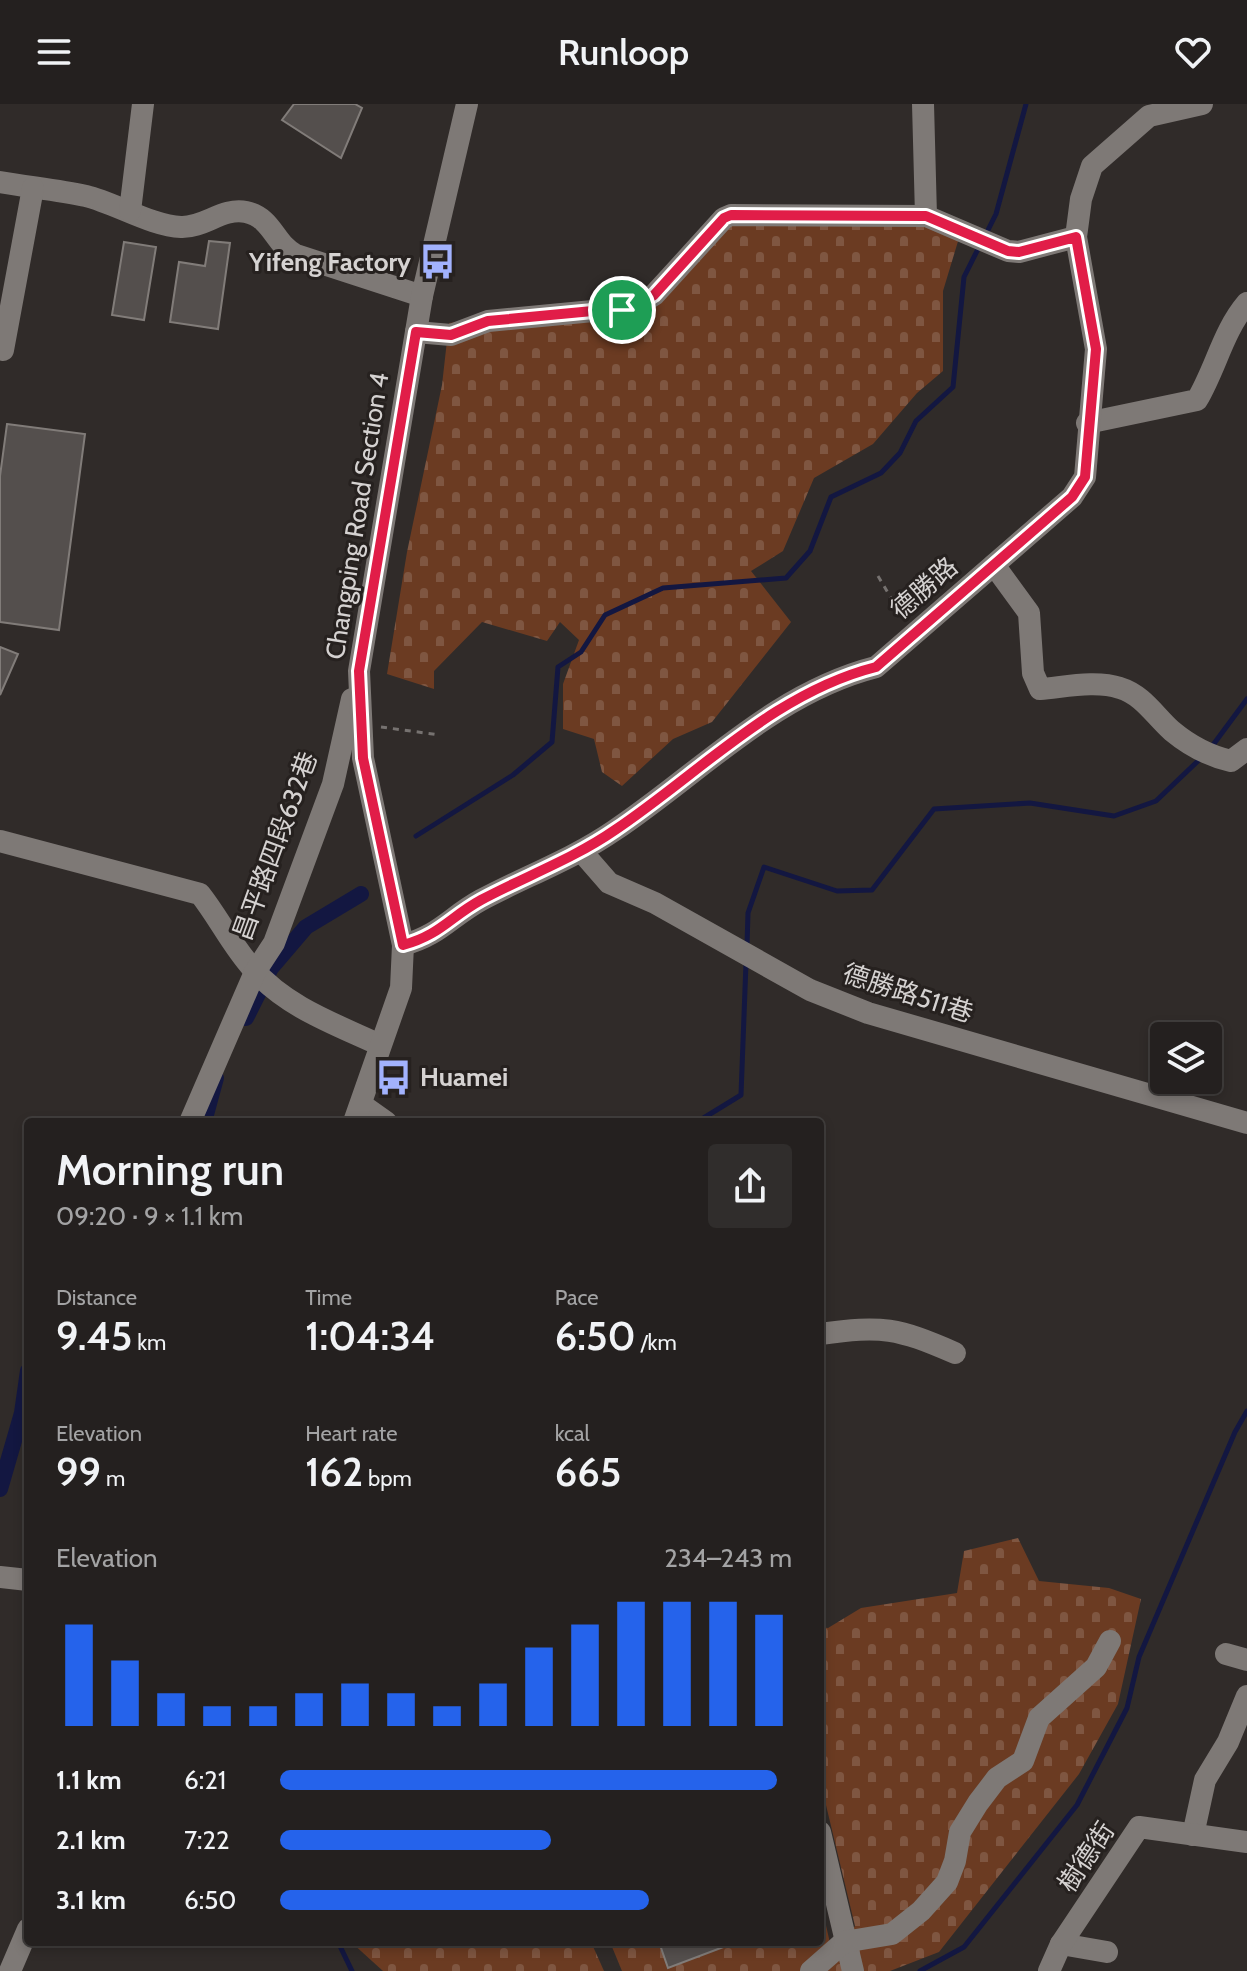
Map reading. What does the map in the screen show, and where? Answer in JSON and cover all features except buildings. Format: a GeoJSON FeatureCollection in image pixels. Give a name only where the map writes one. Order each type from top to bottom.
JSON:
{"type":"FeatureCollection","features":[{"type":"Feature","properties":{"kind":"street"},"geometry":{"type":"LineString","coordinates":[[130,211],[143,104]]}},
{"type":"Feature","properties":{"kind":"street","name":"Changping Road Section 4"},"geometry":{"type":"LineString","coordinates":[[358,1113],[401,988],[403,945],[363,758],[359,671],[422,296],[467,104]]}},
{"type":"Feature","properties":{"kind":"street"},"geometry":{"type":"LineString","coordinates":[[923,104],[926,216]]}},
{"type":"Feature","properties":{"kind":"street","name":"德勝路"},"geometry":{"type":"LineString","coordinates":[[403,945],[430,937],[478,902],[582,852],[756,723],[846,675],[876,667],[1072,497],[1085,477],[1087,423],[1096,349],[1076,237],[1081,199],[1092,166],[1149,116],[1202,104]]}},
{"type":"Feature","properties":{"kind":"street"},"geometry":{"type":"LineString","coordinates":[[0,182],[87,196],[178,227],[197,226],[228,212],[244,211],[272,226],[285,249],[296,255],[422,296]]}},
{"type":"Feature","properties":{"kind":"street"},"geometry":{"type":"LineString","coordinates":[[3,350],[33,188]]}},
{"type":"Feature","properties":{"kind":"street"},"geometry":{"type":"LineString","coordinates":[[416,332],[451,335],[488,321],[635,307],[654,295],[724,218],[731,215],[926,216],[1008,251],[1019,252],[1076,237]]}},
{"type":"Feature","properties":{"kind":"street"},"geometry":{"type":"LineString","coordinates":[[1087,423],[1197,400],[1220,357],[1231,322],[1247,303]]}},
{"type":"Feature","properties":{"kind":"street"},"geometry":{"type":"LineString","coordinates":[[994,565],[1029,613],[1033,673],[1040,689],[1099,685],[1121,688],[1149,706],[1171,730],[1203,752],[1231,761],[1247,749]]}},
{"type":"Feature","properties":{"kind":"street","name":"昌平路四段632巷"},"geometry":{"type":"LineString","coordinates":[[192,1118],[255,972],[274,943],[333,784],[359,671]]}},
{"type":"Feature","properties":{"kind":"street"},"geometry":{"type":"LineString","coordinates":[[0,841],[200,894],[226,936],[255,972],[293,1005],[380,1045]]}},
{"type":"Feature","properties":{"kind":"street","name":"德勝路511巷"},"geometry":{"type":"LineString","coordinates":[[582,852],[609,883],[655,903],[810,990],[868,1013],[1247,1123]]}},
{"type":"Feature","properties":{"kind":"street"},"geometry":{"type":"LineString","coordinates":[[824,1333],[860,1328],[901,1330],[955,1353]]}},
{"type":"Feature","properties":{"kind":"street"},"geometry":{"type":"LineString","coordinates":[[0,1577],[24,1580]]}},
{"type":"Feature","properties":{"kind":"street"},"geometry":{"type":"LineString","coordinates":[[811,1971],[844,1942],[892,1934],[921,1911],[947,1882],[955,1861],[960,1832],[978,1803],[997,1778],[1023,1761],[1039,1718],[1096,1667],[1110,1641]]}},
{"type":"Feature","properties":{"kind":"street"},"geometry":{"type":"LineString","coordinates":[[1193,1835],[1205,1780],[1238,1744],[1247,1696]]}},
{"type":"Feature","properties":{"kind":"street","name":"樹德街"},"geometry":{"type":"LineString","coordinates":[[1049,1971],[1061,1944],[1139,1827],[1247,1842]]}},
{"type":"Feature","properties":{"kind":"street"},"geometry":{"type":"LineString","coordinates":[[824,1850],[853,1971]]}},
{"type":"Feature","properties":{"kind":"street"},"geometry":{"type":"LineString","coordinates":[[10,1971],[24,1938]]}},
{"type":"Feature","properties":{"kind":"street"},"geometry":{"type":"LineString","coordinates":[[1061,1944],[1107,1952]]}},
{"type":"Feature","properties":{"kind":"path"},"geometry":{"type":"LineString","coordinates":[[878,576],[914,634]]}},
{"type":"Feature","properties":{"kind":"path"},"geometry":{"type":"LineString","coordinates":[[361,725],[440,735]]}},
{"type":"Feature","properties":{"kind":"green space"},"geometry":{"type":"Polygon","coordinates":[[[715,215],[923,220],[959,238],[943,291],[943,371],[917,393],[873,444],[814,478],[783,551],[751,571],[791,622],[712,722],[673,739],[622,786],[602,772],[594,739],[563,729],[563,684],[579,640],[560,622],[547,641],[482,622],[434,671],[434,689],[387,674],[407,552],[442,385],[449,323],[632,302],[715,215]]]}},
{"type":"Feature","properties":{"kind":"green space"},"geometry":{"type":"Polygon","coordinates":[[[1018,1538],[1039,1581],[1109,1588],[1141,1599],[1118,1704],[1079,1774],[939,1952],[890,1971],[819,1971],[855,1926],[824,1797],[824,1628],[861,1608],[957,1593],[964,1551],[1018,1538]]]}},
{"type":"Feature","properties":{"kind":"green space"},"geometry":{"type":"Polygon","coordinates":[[[824,1917],[830,1943],[803,1971],[622,1971],[612,1946],[824,1946],[824,1917]]]}},
{"type":"Feature","properties":{"kind":"green space"},"geometry":{"type":"Polygon","coordinates":[[[355,1946],[593,1946],[604,1971],[383,1971],[355,1946]]]}},
{"type":"Feature","properties":{"kind":"waterway"},"geometry":{"type":"LineString","coordinates":[[985,236],[996,214],[1026,104]]}},
{"type":"Feature","properties":{"kind":"waterway"},"geometry":{"type":"LineString","coordinates":[[416,836],[513,775],[552,742],[558,667],[581,652],[605,615],[663,588],[786,578],[810,551],[831,497],[881,473],[900,453],[916,421],[953,387],[964,277],[980,245]]}},
{"type":"Feature","properties":{"kind":"waterway"},"geometry":{"type":"LineString","coordinates":[[1210,749],[1247,699]]}},
{"type":"Feature","properties":{"kind":"waterway"},"geometry":{"type":"LineString","coordinates":[[747,945],[748,913],[764,867],[837,891],[872,890],[934,809],[1030,803],[1114,816],[1156,801],[1200,759]]}},
{"type":"Feature","properties":{"kind":"waterway"},"geometry":{"type":"LineString","coordinates":[[246,1018],[271,968],[306,927],[361,894]]}},
{"type":"Feature","properties":{"kind":"waterway"},"geometry":{"type":"LineString","coordinates":[[704,1118],[741,1095],[746,963]]}},
{"type":"Feature","properties":{"kind":"waterway"},"geometry":{"type":"LineString","coordinates":[[205,1118],[216,1078]]}},
{"type":"Feature","properties":{"kind":"waterway"},"geometry":{"type":"LineString","coordinates":[[0,1489],[24,1399]]}},
{"type":"Feature","properties":{"kind":"waterway"},"geometry":{"type":"LineString","coordinates":[[920,1971],[964,1947],[1077,1805],[1127,1708],[1139,1657],[1235,1432],[1247,1411]]}},
{"type":"Feature","properties":{"kind":"waterway"},"geometry":{"type":"LineString","coordinates":[[340,1946],[352,1971]]}},
{"type":"Feature","properties":{"kind":"place","name":"Yifeng Factory"},"geometry":{"type":"Point","coordinates":[437,262]}},
{"type":"Feature","properties":{"kind":"place","name":"Huamei"},"geometry":{"type":"Point","coordinates":[394,1077]}},
{"type":"Feature","properties":{"kind":"route"},"geometry":{"type":"LineString","coordinates":[[731,215],[926,216],[1008,251],[1019,252],[1076,237],[1096,349],[1085,446],[1085,477],[1072,497],[876,667],[846,675],[756,723],[618,829],[582,852],[478,902],[430,937],[403,945],[363,758],[359,671],[416,332],[451,335],[488,321],[622,310],[635,307],[654,295],[724,218],[731,215]]}}]}
